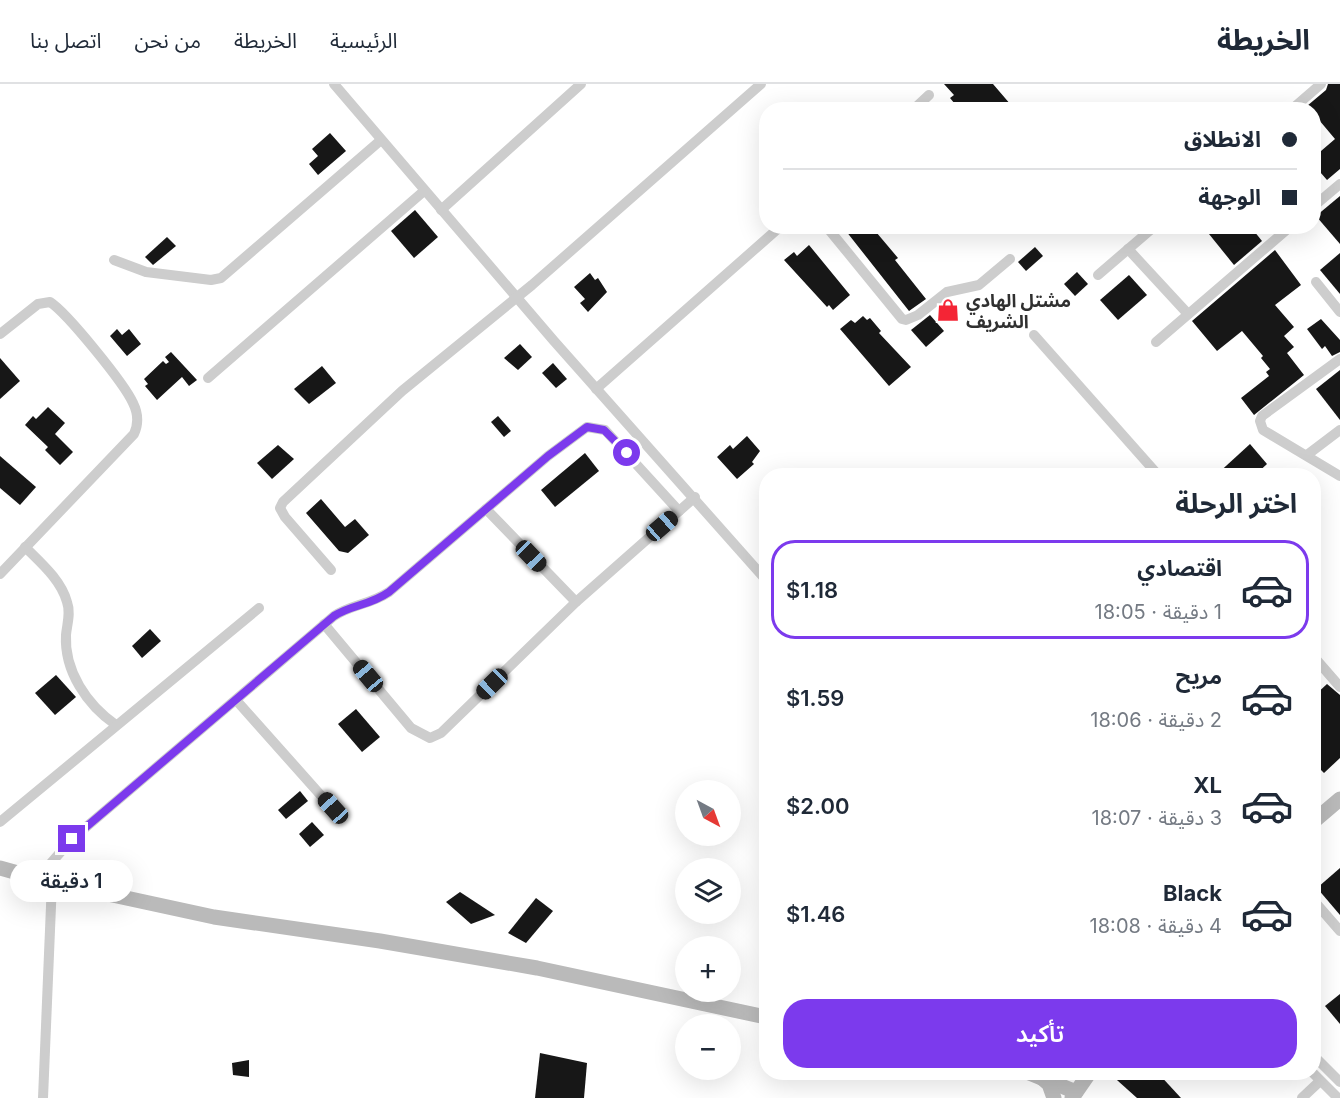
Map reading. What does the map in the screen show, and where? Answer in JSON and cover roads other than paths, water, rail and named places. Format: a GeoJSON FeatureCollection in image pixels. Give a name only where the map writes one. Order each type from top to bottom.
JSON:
{"type":"FeatureCollection","features":[{"type":"Feature","properties":{"kind":"main road"},"geometry":{"type":"LineString","coordinates":[[1321,815],[1340,799]]}},
{"type":"Feature","properties":{"kind":"main road"},"geometry":{"type":"LineString","coordinates":[[0,868],[47,881],[214,918],[380,941],[537,968],[759,1016]]}},
{"type":"Feature","properties":{"kind":"main road"},"geometry":{"type":"LineString","coordinates":[[1043,1080],[1049,1084],[1054,1098]]}},
{"type":"Feature","properties":{"kind":"main road"},"geometry":{"type":"LineString","coordinates":[[1045,1080],[1077,1096],[1082,1080]]}},
{"type":"Feature","properties":{"kind":"street"},"geometry":{"type":"LineString","coordinates":[[334,84],[596,389],[695,497],[759,572]]}},
{"type":"Feature","properties":{"kind":"street"},"geometry":{"type":"LineString","coordinates":[[441,210],[581,84]]}},
{"type":"Feature","properties":{"kind":"street"},"geometry":{"type":"LineString","coordinates":[[331,570],[285,517],[280,510],[281,504],[402,391],[516,297],[761,84]]}},
{"type":"Feature","properties":{"kind":"street"},"geometry":{"type":"LineString","coordinates":[[1300,102],[1321,84]]}},
{"type":"Feature","properties":{"kind":"street"},"geometry":{"type":"LineString","coordinates":[[922,102],[929,95]]}},
{"type":"Feature","properties":{"kind":"street"},"geometry":{"type":"LineString","coordinates":[[114,260],[146,272],[211,280],[221,278],[381,140]]}},
{"type":"Feature","properties":{"kind":"street"},"geometry":{"type":"LineString","coordinates":[[1321,201],[1340,184]]}},
{"type":"Feature","properties":{"kind":"street"},"geometry":{"type":"LineString","coordinates":[[208,378],[424,190]]}},
{"type":"Feature","properties":{"kind":"street"},"geometry":{"type":"LineString","coordinates":[[596,389],[772,234]]}},
{"type":"Feature","properties":{"kind":"street"},"geometry":{"type":"LineString","coordinates":[[833,234],[902,319],[906,320],[918,315],[947,292],[979,285],[1010,259]]}},
{"type":"Feature","properties":{"kind":"street"},"geometry":{"type":"LineString","coordinates":[[1098,275],[1146,234]]}},
{"type":"Feature","properties":{"kind":"street"},"geometry":{"type":"LineString","coordinates":[[1156,342],[1282,234]]}},
{"type":"Feature","properties":{"kind":"street"},"geometry":{"type":"LineString","coordinates":[[1128,249],[1188,314]]}},
{"type":"Feature","properties":{"kind":"street"},"geometry":{"type":"LineString","coordinates":[[1316,282],[1340,312]]}},
{"type":"Feature","properties":{"kind":"street"},"geometry":{"type":"LineString","coordinates":[[0,334],[32,307],[44,301],[50,302],[123,385],[134,405],[138,422],[134,434],[0,574]]}},
{"type":"Feature","properties":{"kind":"street"},"geometry":{"type":"LineString","coordinates":[[1034,335],[1152,468]]}},
{"type":"Feature","properties":{"kind":"street"},"geometry":{"type":"LineString","coordinates":[[1340,359],[1260,418],[1263,430],[1340,476]]}},
{"type":"Feature","properties":{"kind":"street"},"geometry":{"type":"LineString","coordinates":[[43,1098],[47,881],[51,863],[72,839],[324,624],[343,610],[370,604],[389,592],[555,450],[587,427],[598,427],[604,430],[679,511]]}},
{"type":"Feature","properties":{"kind":"street"},"geometry":{"type":"LineString","coordinates":[[1307,456],[1340,430]]}},
{"type":"Feature","properties":{"kind":"street"},"geometry":{"type":"LineString","coordinates":[[324,624],[411,728],[430,738],[441,733],[576,602],[695,497]]}},
{"type":"Feature","properties":{"kind":"street"},"geometry":{"type":"LineString","coordinates":[[486,509],[576,602]]}},
{"type":"Feature","properties":{"kind":"street"},"geometry":{"type":"LineString","coordinates":[[26,547],[53,576],[65,597],[69,616],[67,652],[74,674],[88,699],[116,725]]}},
{"type":"Feature","properties":{"kind":"street"},"geometry":{"type":"LineString","coordinates":[[0,822],[259,608]]}},
{"type":"Feature","properties":{"kind":"street"},"geometry":{"type":"LineString","coordinates":[[1321,665],[1340,687]]}},
{"type":"Feature","properties":{"kind":"street"},"geometry":{"type":"LineString","coordinates":[[236,700],[333,808]]}},
{"type":"Feature","properties":{"kind":"street"},"geometry":{"type":"LineString","coordinates":[[1321,909],[1340,931]]}},
{"type":"Feature","properties":{"kind":"street"},"geometry":{"type":"LineString","coordinates":[[1321,1063],[1340,1082]]}},
{"type":"Feature","properties":{"kind":"street"},"geometry":{"type":"LineString","coordinates":[[1302,1098],[1313,1080]]}},
{"type":"Feature","properties":{"kind":"street"},"geometry":{"type":"LineString","coordinates":[[1320,1080],[1338,1098]]}},
{"type":"Feature","properties":{"kind":"place","name":"مشتل الهادي الشريف"},"geometry":{"type":"Point","coordinates":[948,310]}}]}
